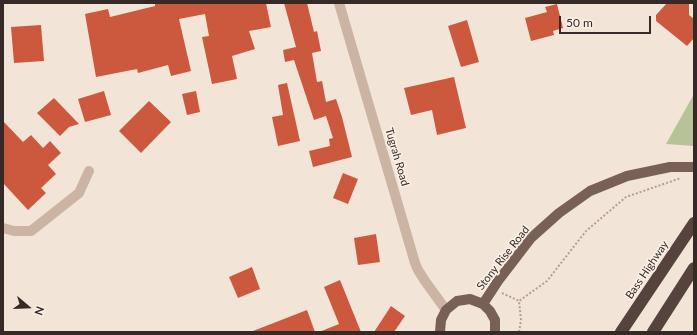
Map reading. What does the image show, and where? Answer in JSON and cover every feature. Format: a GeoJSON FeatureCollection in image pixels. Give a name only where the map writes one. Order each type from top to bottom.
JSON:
{"type":"FeatureCollection","features":[{"type":"Feature","properties":{"kind":"highway","name":"Bass Highway"},"geometry":{"type":"LineString","coordinates":[[621,332],[694,222]]}},
{"type":"Feature","properties":{"kind":"highway"},"geometry":{"type":"LineString","coordinates":[[653,332],[694,268]]}},
{"type":"Feature","properties":{"kind":"main road","name":"Stony Rise Road"},"geometry":{"type":"LineString","coordinates":[[483,304],[492,289],[531,238],[559,213],[590,192],[627,176],[670,167],[694,167]]}},
{"type":"Feature","properties":{"kind":"main road"},"geometry":{"type":"LineString","coordinates":[[440,332],[441,320],[446,310],[453,303],[470,299],[483,304],[493,315],[495,332]]}},
{"type":"Feature","properties":{"kind":"street","name":"Tugrah Road"},"geometry":{"type":"LineString","coordinates":[[340,3],[416,266],[446,310]]}},
{"type":"Feature","properties":{"kind":"street"},"geometry":{"type":"LineString","coordinates":[[3,228],[14,231],[31,232],[79,193],[89,171]]}},
{"type":"Feature","properties":{"kind":"path"},"geometry":{"type":"LineString","coordinates":[[519,301],[547,281],[586,231],[626,198],[681,178]]}},
{"type":"Feature","properties":{"kind":"path"},"geometry":{"type":"LineString","coordinates":[[492,289],[519,301]]}},
{"type":"Feature","properties":{"kind":"path"},"geometry":{"type":"LineString","coordinates":[[519,301],[521,320],[519,332]]}},
{"type":"Feature","properties":{"kind":"green space"},"geometry":{"type":"Polygon","coordinates":[[[694,94],[694,146],[666,144],[694,94]]]}},
{"type":"Feature","properties":{"kind":"building"},"geometry":{"type":"Polygon","coordinates":[[[266,3],[271,27],[249,31],[255,49],[232,56],[237,79],[212,84],[202,37],[209,36],[205,14],[179,19],[191,71],[171,76],[168,65],[138,73],[137,69],[96,77],[85,14],[108,9],[110,17],[155,6],[155,4],[266,3]]]}},
{"type":"Feature","properties":{"kind":"building"},"geometry":{"type":"Polygon","coordinates":[[[284,3],[307,3],[314,32],[317,31],[321,51],[312,53],[317,82],[322,81],[326,102],[336,99],[352,157],[313,167],[309,151],[330,146],[329,139],[333,138],[326,116],[314,120],[294,60],[285,62],[283,50],[296,47],[284,3]]]}},
{"type":"Feature","properties":{"kind":"building"},"geometry":{"type":"Polygon","coordinates":[[[667,3],[689,3],[689,15],[694,19],[694,38],[687,46],[656,21],[656,15],[667,3]]]}},
{"type":"Feature","properties":{"kind":"building"},"geometry":{"type":"Polygon","coordinates":[[[557,4],[563,28],[553,31],[554,35],[531,41],[525,18],[547,12],[545,7],[557,4]]]}},
{"type":"Feature","properties":{"kind":"building"},"geometry":{"type":"Polygon","coordinates":[[[467,20],[479,62],[461,67],[448,26],[467,20]]]}},
{"type":"Feature","properties":{"kind":"building"},"geometry":{"type":"Polygon","coordinates":[[[41,25],[44,61],[14,63],[11,27],[41,25]]]}},
{"type":"Feature","properties":{"kind":"building"},"geometry":{"type":"Polygon","coordinates":[[[454,77],[466,128],[437,135],[432,110],[411,115],[404,88],[454,77]]]}},
{"type":"Feature","properties":{"kind":"building"},"geometry":{"type":"Polygon","coordinates":[[[287,83],[300,141],[278,146],[272,117],[283,115],[278,85],[287,83]]]}},
{"type":"Feature","properties":{"kind":"building"},"geometry":{"type":"Polygon","coordinates":[[[104,91],[111,115],[85,122],[78,99],[104,91]]]}},
{"type":"Feature","properties":{"kind":"building"},"geometry":{"type":"Polygon","coordinates":[[[196,91],[200,112],[187,115],[182,94],[196,91]]]}},
{"type":"Feature","properties":{"kind":"building"},"geometry":{"type":"Polygon","coordinates":[[[54,98],[79,124],[69,127],[60,136],[37,113],[54,98]]]}},
{"type":"Feature","properties":{"kind":"building"},"geometry":{"type":"Polygon","coordinates":[[[149,101],[171,122],[141,153],[119,131],[149,101]]]}},
{"type":"Feature","properties":{"kind":"building"},"geometry":{"type":"Polygon","coordinates":[[[3,121],[23,142],[31,135],[43,148],[50,141],[61,153],[48,165],[56,174],[41,188],[46,193],[28,210],[3,183],[3,121]]]}},
{"type":"Feature","properties":{"kind":"building"},"geometry":{"type":"Polygon","coordinates":[[[343,173],[358,179],[348,204],[333,198],[343,173]]]}},
{"type":"Feature","properties":{"kind":"building"},"geometry":{"type":"Polygon","coordinates":[[[376,234],[380,262],[358,265],[354,238],[376,234]]]}},
{"type":"Feature","properties":{"kind":"building"},"geometry":{"type":"Polygon","coordinates":[[[252,267],[260,289],[238,298],[229,277],[252,267]]]}},
{"type":"Feature","properties":{"kind":"building"},"geometry":{"type":"Polygon","coordinates":[[[340,280],[361,332],[319,332],[339,324],[324,287],[340,280]]]}},
{"type":"Feature","properties":{"kind":"building"},"geometry":{"type":"Polygon","coordinates":[[[391,306],[405,316],[394,332],[374,332],[391,306]]]}},
{"type":"Feature","properties":{"kind":"building"},"geometry":{"type":"Polygon","coordinates":[[[307,310],[315,332],[253,332],[253,331],[307,310]]]}}]}
